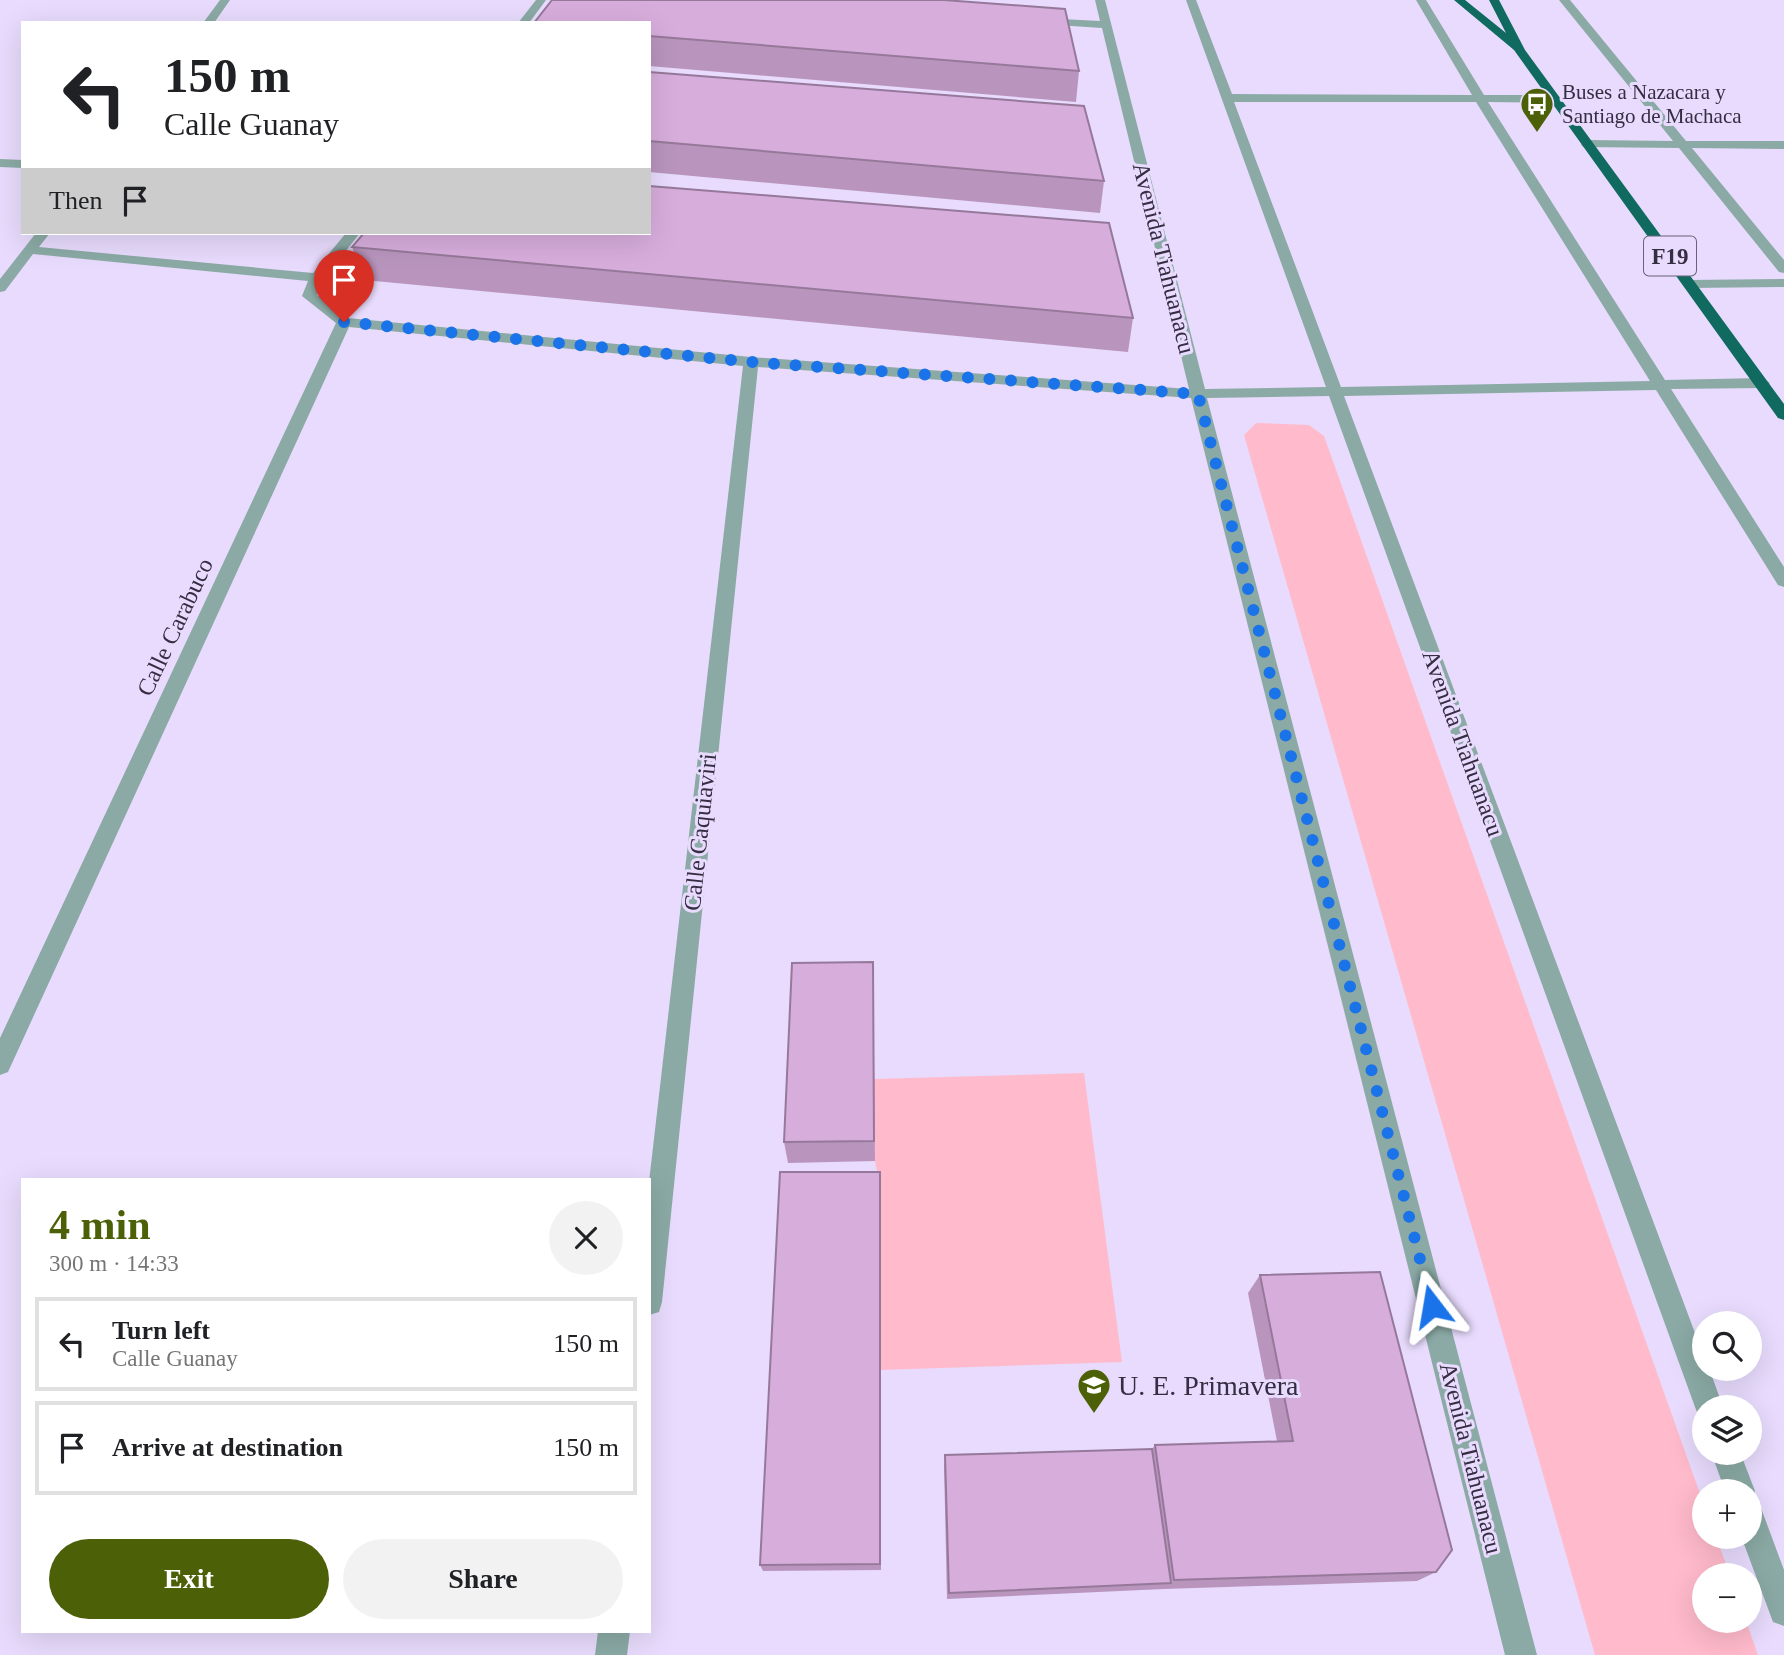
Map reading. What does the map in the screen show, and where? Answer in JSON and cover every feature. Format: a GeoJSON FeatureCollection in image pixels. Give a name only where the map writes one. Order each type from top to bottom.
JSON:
{"type":"FeatureCollection","features":[{"type":"Feature","properties":{"kind":"highway","name":"F19"},"geometry":{"type":"LineString","coordinates":[[1459,0],[1520,50]]}},
{"type":"Feature","properties":{"kind":"highway","name":"F19"},"geometry":{"type":"LineString","coordinates":[[1494,0],[1520,50],[1554,99],[1784,415]]}},
{"type":"Feature","properties":{"kind":"street"},"geometry":{"type":"LineString","coordinates":[[209,21],[225,0]]}},
{"type":"Feature","properties":{"kind":"street"},"geometry":{"type":"LineString","coordinates":[[525,21],[541,0]]}},
{"type":"Feature","properties":{"kind":"street","name":"Avenida Tiahuanacu"},"geometry":{"type":"LineString","coordinates":[[1100,0],[1198,394],[1521,1655]]}},
{"type":"Feature","properties":{"kind":"street","name":"Avenida Tiahuanacu"},"geometry":{"type":"LineString","coordinates":[[1191,0],[1705,1395]]}},
{"type":"Feature","properties":{"kind":"street"},"geometry":{"type":"LineString","coordinates":[[1421,0],[1480,99],[1784,581]]}},
{"type":"Feature","properties":{"kind":"street"},"geometry":{"type":"LineString","coordinates":[[1564,0],[1784,269]]}},
{"type":"Feature","properties":{"kind":"street"},"geometry":{"type":"LineString","coordinates":[[1024,20],[1106,26]]}},
{"type":"Feature","properties":{"kind":"street"},"geometry":{"type":"LineString","coordinates":[[1228,98],[1554,99]]}},
{"type":"Feature","properties":{"kind":"street"},"geometry":{"type":"LineString","coordinates":[[1587,144],[1784,145]]}},
{"type":"Feature","properties":{"kind":"street"},"geometry":{"type":"LineString","coordinates":[[0,163],[21,164]]}},
{"type":"Feature","properties":{"kind":"street"},"geometry":{"type":"LineString","coordinates":[[0,288],[41,235]]}},
{"type":"Feature","properties":{"kind":"street"},"geometry":{"type":"LineString","coordinates":[[352,235],[317,278],[309,296],[344,322],[751,362],[1198,394],[1762,383]]}},
{"type":"Feature","properties":{"kind":"street"},"geometry":{"type":"LineString","coordinates":[[30,250],[317,278]]}},
{"type":"Feature","properties":{"kind":"street"},"geometry":{"type":"LineString","coordinates":[[1690,284],[1784,283]]}},
{"type":"Feature","properties":{"kind":"street","name":"Calle Carabuco"},"geometry":{"type":"LineString","coordinates":[[0,1064],[344,322]]}},
{"type":"Feature","properties":{"kind":"street","name":"Calle Caquiaviri"},"geometry":{"type":"LineString","coordinates":[[651,1284],[751,362]]}},
{"type":"Feature","properties":{"kind":"street"},"geometry":{"type":"LineString","coordinates":[[1761,1549],[1784,1611]]}},
{"type":"Feature","properties":{"kind":"street"},"geometry":{"type":"LineString","coordinates":[[611,1655],[614,1633]]}},
{"type":"Feature","properties":{"kind":"shaded area"},"geometry":{"type":"Polygon","coordinates":[[[1256,423],[1309,425],[1324,436],[1695,1479],[1692,1479],[1692,1549],[1720,1549],[1726,1563],[1692,1563],[1692,1633],[1750,1633],[1758,1655],[1595,1655],[1244,435],[1256,423]]]}},
{"type":"Feature","properties":{"kind":"shaded area"},"geometry":{"type":"Polygon","coordinates":[[[1084,1073],[1122,1362],[879,1370],[880,1186],[875,1161],[874,1079],[1084,1073]]]}},
{"type":"Feature","properties":{"kind":"building"},"geometry":{"type":"Polygon","coordinates":[[[552,0],[944,0],[1065,9],[1079,71],[651,36],[651,21],[536,21],[552,0]]]}},
{"type":"Feature","properties":{"kind":"building"},"geometry":{"type":"Polygon","coordinates":[[[651,72],[1084,106],[1104,181],[651,141],[651,72]]]}},
{"type":"Feature","properties":{"kind":"building"},"geometry":{"type":"Polygon","coordinates":[[[651,186],[1109,223],[1133,318],[352,247],[362,235],[651,235],[651,186]]]}},
{"type":"Feature","properties":{"kind":"building"},"geometry":{"type":"Polygon","coordinates":[[[873,962],[874,1141],[784,1142],[792,963],[873,962]]]}},
{"type":"Feature","properties":{"kind":"building"},"geometry":{"type":"Polygon","coordinates":[[[780,1172],[880,1172],[880,1564],[760,1565],[780,1172]]]}},
{"type":"Feature","properties":{"kind":"building"},"geometry":{"type":"Polygon","coordinates":[[[1380,1272],[1452,1550],[1436,1572],[1174,1580],[1155,1445],[1293,1441],[1260,1275],[1380,1272]]]}},
{"type":"Feature","properties":{"kind":"building"},"geometry":{"type":"Polygon","coordinates":[[[1152,1449],[1171,1583],[949,1593],[945,1455],[1152,1449]]]}},
{"type":"Feature","properties":{"kind":"place","name":"Buses a Nazacara y Santiago de Machaca"},"geometry":{"type":"Point","coordinates":[1537,134]}},
{"type":"Feature","properties":{"kind":"place","name":"U. E. Primavera"},"geometry":{"type":"Point","coordinates":[1094,1415]}},
{"type":"Feature","properties":{"kind":"route"},"geometry":{"type":"LineString","coordinates":[[344,322],[751,362],[1198,394],[1432,1306]]}}]}
